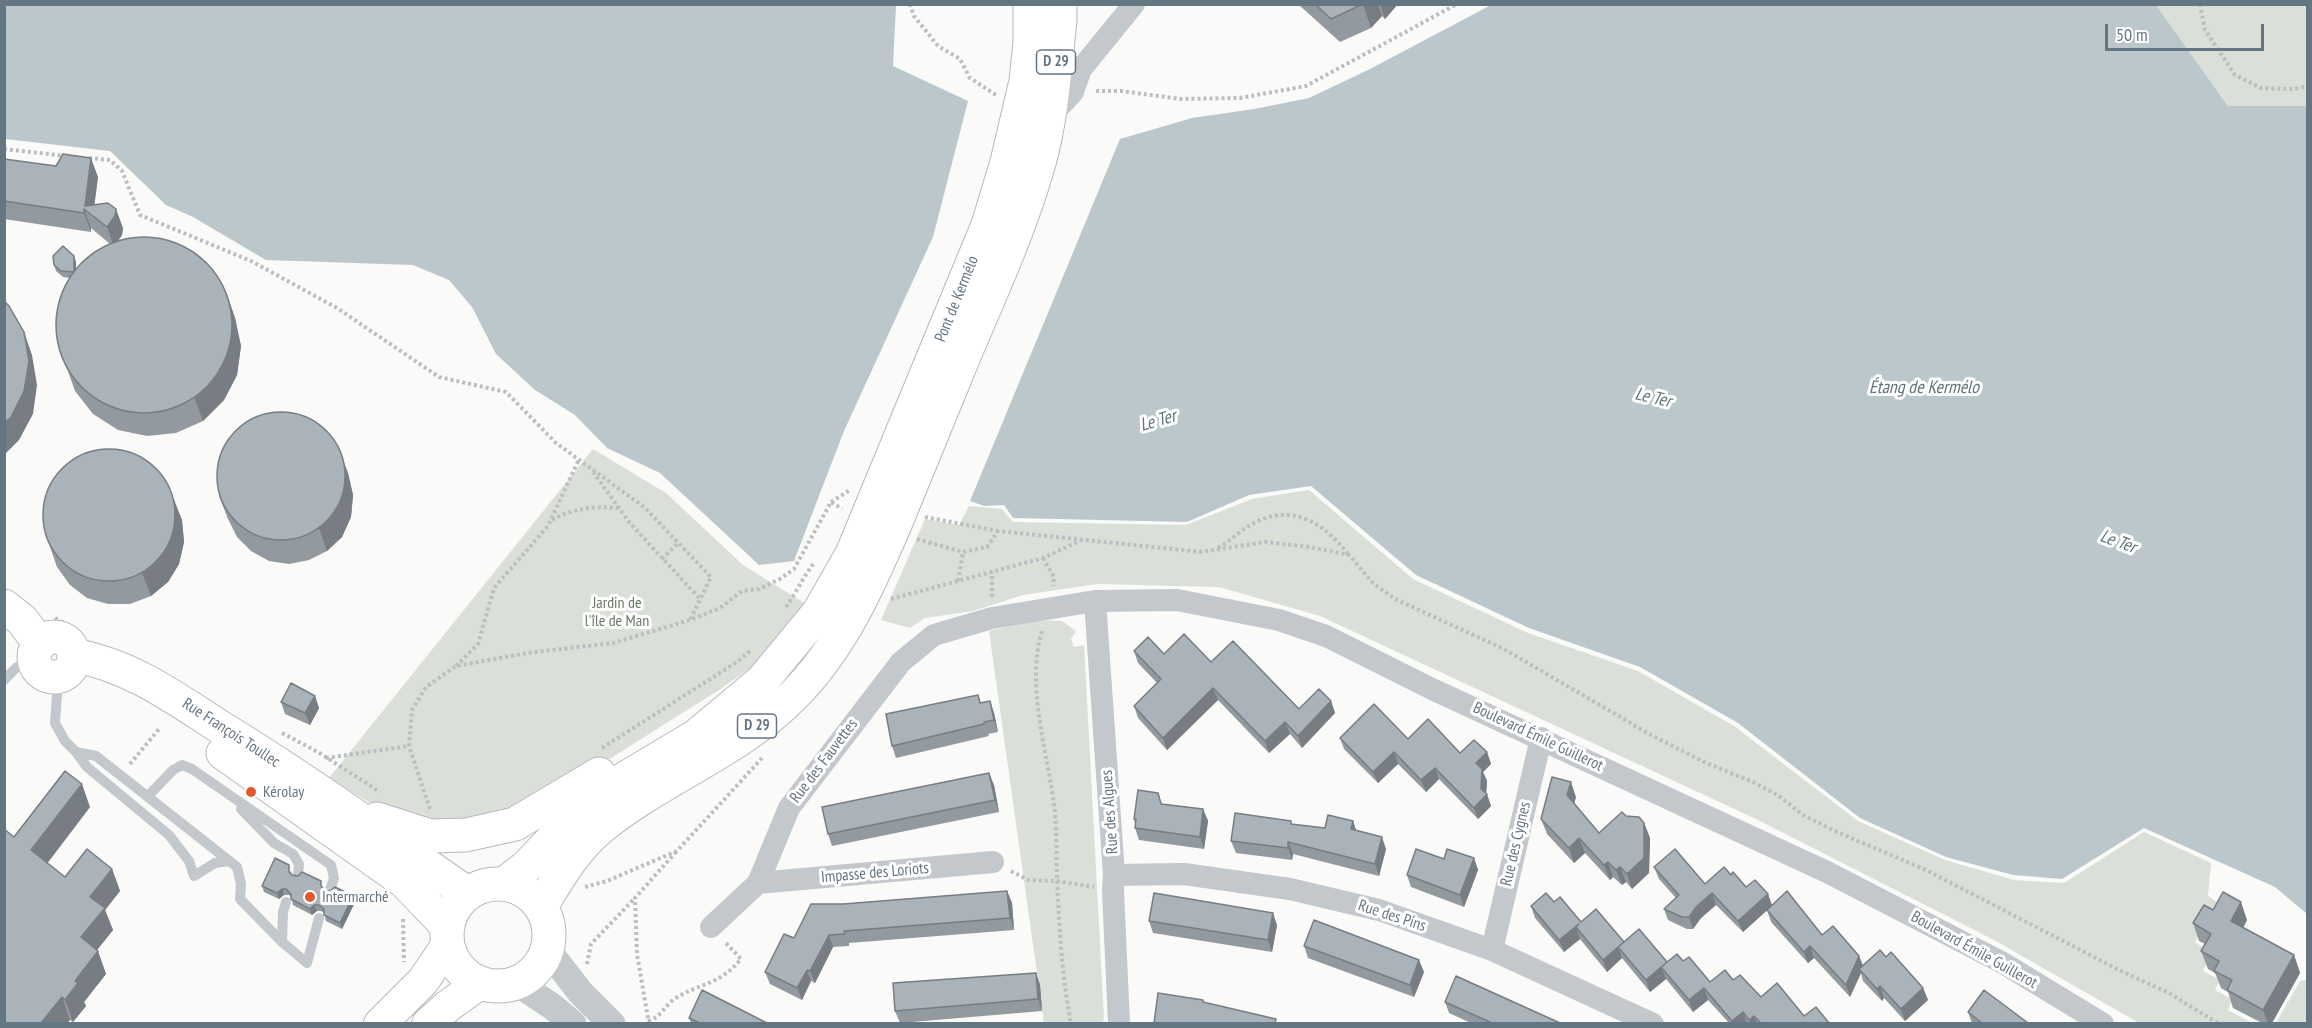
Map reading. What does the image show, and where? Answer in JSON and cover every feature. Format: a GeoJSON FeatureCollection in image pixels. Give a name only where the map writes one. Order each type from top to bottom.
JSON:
{"type":"FeatureCollection","features":[{"type":"Feature","properties":{"kind":"main road","name":"D 29"},"geometry":{"type":"LineString","coordinates":[[1024,109],[1030,42],[1030,4]]}},
{"type":"Feature","properties":{"kind":"main road","name":"D 29"},"geometry":{"type":"LineString","coordinates":[[1024,109],[1060,20],[1060,4]]}},
{"type":"Feature","properties":{"kind":"main road","name":"Pont de Kermélo"},"geometry":{"type":"LineString","coordinates":[[892,494],[988,225],[1024,109]]}},
{"type":"Feature","properties":{"kind":"main road","name":"D 29"},"geometry":{"type":"LineString","coordinates":[[504,884],[526,867],[575,816],[604,791],[696,736],[762,681],[819,612],[852,554],[892,494]]}},
{"type":"Feature","properties":{"kind":"main road","name":"D 29"},"geometry":{"type":"LineString","coordinates":[[541,906],[570,859],[598,830],[631,806],[720,753],[791,699],[820,668],[840,638],[872,578],[892,494]]}},
{"type":"Feature","properties":{"kind":"main road","name":"Rue François Toullec"},"geometry":{"type":"LineString","coordinates":[[4,606],[22,620],[58,656],[100,683],[126,691],[156,708],[256,775],[411,888],[448,936]]}},
{"type":"Feature","properties":{"kind":"main road","name":"Rue François Toullec"},"geometry":{"type":"LineString","coordinates":[[58,656],[103,660],[162,688],[345,808],[467,893]]}},
{"type":"Feature","properties":{"kind":"main road"},"geometry":{"type":"LineString","coordinates":[[345,808],[430,836],[466,835],[515,824],[707,709],[762,681]]}},
{"type":"Feature","properties":{"kind":"main road"},"geometry":{"type":"LineString","coordinates":[[380,1023],[423,981],[448,936],[452,911],[467,893],[480,886],[504,884],[513,886],[529,895],[541,906],[548,930],[547,949],[543,959],[532,973],[517,983],[500,987],[480,983],[466,976],[454,963],[448,936]]}},
{"type":"Feature","properties":{"kind":"main road"},"geometry":{"type":"LineString","coordinates":[[428,1023],[480,983]]}},
{"type":"Feature","properties":{"kind":"street"},"geometry":{"type":"LineString","coordinates":[[1024,109],[1073,92],[1081,69],[1134,4]]}},
{"type":"Feature","properties":{"kind":"street","name":"Boulevard Émile Guillerot"},"geometry":{"type":"LineString","coordinates":[[934,635],[992,618],[1095,601],[1177,600],[1279,620],[1326,636],[1432,688],[1827,872],[2003,963],[2103,1023]]}},
{"type":"Feature","properties":{"kind":"street","name":"Rue des Algues"},"geometry":{"type":"LineString","coordinates":[[1095,601],[1113,882],[1119,1023]]}},
{"type":"Feature","properties":{"kind":"street","name":"Rue des Fauvettes"},"geometry":{"type":"LineString","coordinates":[[711,927],[758,884],[789,808],[900,662],[934,635]]}},
{"type":"Feature","properties":{"kind":"street","name":"Rue des Cygnes"},"geometry":{"type":"LineString","coordinates":[[1492,950],[1541,738]]}},
{"type":"Feature","properties":{"kind":"street","name":"Impasse des Loriots"},"geometry":{"type":"LineString","coordinates":[[758,884],[993,862]]}},
{"type":"Feature","properties":{"kind":"street","name":"Rue des Pins"},"geometry":{"type":"LineString","coordinates":[[1113,882],[1184,874],[1290,889],[1379,910],[1492,950],[1653,1023]]}},
{"type":"Feature","properties":{"kind":"street"},"geometry":{"type":"LineString","coordinates":[[547,949],[579,992],[612,1023]]}},
{"type":"Feature","properties":{"kind":"street"},"geometry":{"type":"LineString","coordinates":[[517,983],[573,1023]]}},
{"type":"Feature","properties":{"kind":"lane"},"geometry":{"type":"LineString","coordinates":[[4,680],[17,667],[58,656],[57,728],[65,741],[87,767],[169,835],[189,861],[194,876],[215,863],[229,861]]}},
{"type":"Feature","properties":{"kind":"lane"},"geometry":{"type":"LineString","coordinates":[[76,752],[96,756],[237,867],[241,884],[240,898],[282,942],[307,963],[319,918]]}},
{"type":"Feature","properties":{"kind":"lane"},"geometry":{"type":"LineString","coordinates":[[148,796],[173,770],[182,765],[192,769],[331,865],[334,878],[330,890]]}},
{"type":"Feature","properties":{"kind":"lane"},"geometry":{"type":"LineString","coordinates":[[231,798],[274,843],[293,854],[299,864],[298,875]]}},
{"type":"Feature","properties":{"kind":"lane"},"geometry":{"type":"LineString","coordinates":[[282,942],[283,912],[286,902]]}},
{"type":"Feature","properties":{"kind":"path"},"geometry":{"type":"LineString","coordinates":[[910,4],[914,16],[938,46],[960,59],[970,78],[1024,109]]}},
{"type":"Feature","properties":{"kind":"path"},"geometry":{"type":"LineString","coordinates":[[1073,92],[1120,91],[1193,99],[1240,98],[1306,86],[1457,4]]}},
{"type":"Feature","properties":{"kind":"path"},"geometry":{"type":"LineString","coordinates":[[2200,4],[2205,30],[2235,75],[2261,88],[2293,89],[2307,86]]}},
{"type":"Feature","properties":{"kind":"path"},"geometry":{"type":"LineString","coordinates":[[4,149],[75,156]]}},
{"type":"Feature","properties":{"kind":"path"},"geometry":{"type":"LineString","coordinates":[[86,158],[110,160],[122,171],[140,215],[261,266],[337,308],[439,377],[506,392],[556,443],[644,507],[711,577],[690,620]]}},
{"type":"Feature","properties":{"kind":"path"},"geometry":{"type":"LineString","coordinates":[[424,813],[433,816],[409,746],[412,710],[426,687],[456,666],[478,644],[494,588],[551,520],[579,459]]}},
{"type":"Feature","properties":{"kind":"path"},"geometry":{"type":"LineString","coordinates":[[591,468],[619,508],[700,599]]}},
{"type":"Feature","properties":{"kind":"path"},"geometry":{"type":"LineString","coordinates":[[831,502],[892,494],[998,531],[1201,552],[1265,542],[1310,547],[1349,555]]}},
{"type":"Feature","properties":{"kind":"path"},"geometry":{"type":"LineString","coordinates":[[831,502],[845,512]]}},
{"type":"Feature","properties":{"kind":"path"},"geometry":{"type":"LineString","coordinates":[[456,666],[527,653],[613,643],[690,620],[720,608],[742,591],[759,589],[794,569],[831,502]]}},
{"type":"Feature","properties":{"kind":"path"},"geometry":{"type":"LineString","coordinates":[[551,520],[564,513],[582,509],[619,508]]}},
{"type":"Feature","properties":{"kind":"path"},"geometry":{"type":"LineString","coordinates":[[1215,550],[1251,524],[1268,518],[1290,514],[1314,522],[1335,538],[1373,583],[1395,599],[1504,649],[1651,735],[1779,796],[1803,815],[1926,870],[2121,971],[2169,993],[2219,1023]]}},
{"type":"Feature","properties":{"kind":"path"},"geometry":{"type":"LineString","coordinates":[[916,539],[963,552],[987,547],[998,531]]}},
{"type":"Feature","properties":{"kind":"path"},"geometry":{"type":"LineString","coordinates":[[887,600],[1043,558],[1084,539]]}},
{"type":"Feature","properties":{"kind":"path"},"geometry":{"type":"LineString","coordinates":[[662,559],[678,543]]}},
{"type":"Feature","properties":{"kind":"path"},"geometry":{"type":"LineString","coordinates":[[958,581],[963,552]]}},
{"type":"Feature","properties":{"kind":"path"},"geometry":{"type":"LineString","coordinates":[[1043,558],[1054,577],[1049,608],[1036,657],[1038,702],[1055,814],[1057,881],[1066,999],[1071,1023]]}},
{"type":"Feature","properties":{"kind":"path"},"geometry":{"type":"LineString","coordinates":[[779,616],[793,597]]}},
{"type":"Feature","properties":{"kind":"path"},"geometry":{"type":"LineString","coordinates":[[46,612],[58,656]]}},
{"type":"Feature","properties":{"kind":"path"},"geometry":{"type":"LineString","coordinates":[[598,751],[737,662],[758,643]]}},
{"type":"Feature","properties":{"kind":"path"},"geometry":{"type":"LineString","coordinates":[[126,769],[159,729]]}},
{"type":"Feature","properties":{"kind":"path"},"geometry":{"type":"LineString","coordinates":[[277,731],[287,734],[382,793]]}},
{"type":"Feature","properties":{"kind":"path"},"geometry":{"type":"LineString","coordinates":[[327,758],[409,746]]}},
{"type":"Feature","properties":{"kind":"path"},"geometry":{"type":"LineString","coordinates":[[677,851],[634,898],[637,954],[649,1022],[656,1019],[671,1002],[684,993],[720,979],[741,959],[711,927]]}},
{"type":"Feature","properties":{"kind":"path"},"geometry":{"type":"LineString","coordinates":[[993,862],[1028,880],[1113,882]]}},
{"type":"Feature","properties":{"kind":"path"},"geometry":{"type":"LineString","coordinates":[[405,974],[403,903],[411,888]]}},
{"type":"Feature","properties":{"kind":"green space"},"geometry":{"type":"Polygon","coordinates":[[[2156,5],[2307,5],[2307,106],[2228,106],[2156,5]]]}},
{"type":"Feature","properties":{"kind":"green space","name":"Jardin de l'île de Man"},"geometry":{"type":"Polygon","coordinates":[[[593,449],[666,493],[743,565],[806,604],[762,660],[719,690],[519,816],[487,826],[392,816],[329,778],[593,449]]]}},
{"type":"Feature","properties":{"kind":"green space"},"geometry":{"type":"Polygon","coordinates":[[[1309,490],[1413,579],[1528,633],[1638,671],[1734,726],[1858,821],[1945,860],[2014,880],[2064,883],[2144,832],[2211,863],[2208,896],[2225,908],[2208,919],[2195,942],[2212,954],[2203,971],[2220,980],[2215,990],[2232,999],[2228,1010],[2252,1023],[2139,1023],[1994,940],[1758,820],[1320,616],[1219,587],[1097,584],[1023,595],[973,611],[925,618],[910,628],[881,620],[925,519],[959,525],[969,506],[1002,509],[1013,522],[1186,525],[1252,499],[1309,490]]]}},
{"type":"Feature","properties":{"kind":"green space"},"geometry":{"type":"Polygon","coordinates":[[[1037,620],[1062,621],[1076,631],[1071,639],[1074,647],[1084,645],[1104,1019],[1102,1023],[1044,1023],[989,631],[1037,620]]]}},
{"type":"Feature","properties":{"kind":"green space"},"geometry":{"type":"Polygon","coordinates":[[[2307,980],[2307,1023],[2276,1023],[2300,981],[2307,980]]]}},
{"type":"Feature","properties":{"kind":"water"},"geometry":{"type":"Polygon","coordinates":[[[5,4],[896,5],[893,66],[968,101],[933,237],[844,431],[794,561],[759,565],[660,473],[607,448],[575,415],[535,390],[496,354],[472,307],[449,280],[413,265],[266,260],[193,217],[166,205],[110,151],[5,139],[5,4]]]}},
{"type":"Feature","properties":{"kind":"water","name":"Étang de Kermélo"},"geometry":{"type":"Polygon","coordinates":[[[1491,5],[2156,5],[2228,106],[2307,106],[2307,914],[2275,887],[2144,828],[2062,879],[2013,875],[1946,857],[1860,818],[1738,723],[1640,667],[1529,628],[1416,575],[1311,486],[1249,495],[1187,522],[1013,518],[1004,505],[984,506],[970,501],[1120,139],[1192,118],[1309,98],[1370,69],[1491,5]]]}},
{"type":"Feature","properties":{"kind":"building"},"geometry":{"type":"Polygon","coordinates":[[[1315,4],[1363,4],[1331,19],[1315,4]]]}},
{"type":"Feature","properties":{"kind":"building"},"geometry":{"type":"Polygon","coordinates":[[[63,154],[91,158],[85,206],[108,203],[116,209],[115,216],[107,227],[84,209],[84,213],[4,201],[4,159],[56,166],[63,154]]]}},
{"type":"Feature","properties":{"kind":"building"},"geometry":{"type":"Polygon","coordinates":[[[144,237],[177,244],[193,252],[206,263],[217,276],[225,292],[232,325],[225,358],[217,374],[206,387],[193,398],[177,406],[144,413],[111,406],[95,398],[82,387],[71,374],[63,358],[56,325],[63,292],[71,276],[82,263],[95,252],[111,244],[144,237]]]}},
{"type":"Feature","properties":{"kind":"building"},"geometry":{"type":"Polygon","coordinates":[[[63,246],[74,256],[74,272],[61,271],[54,265],[53,256],[63,246]]]}},
{"type":"Feature","properties":{"kind":"building"},"geometry":{"type":"Polygon","coordinates":[[[4,301],[24,332],[29,361],[24,391],[11,417],[4,423],[4,301]]]}},
{"type":"Feature","properties":{"kind":"building"},"geometry":{"type":"Polygon","coordinates":[[[281,412],[305,417],[326,431],[340,452],[345,476],[340,500],[326,521],[305,535],[281,540],[257,535],[236,521],[222,500],[217,476],[222,452],[236,431],[257,417],[281,412]]]}},
{"type":"Feature","properties":{"kind":"building"},"geometry":{"type":"Polygon","coordinates":[[[109,449],[134,454],[156,468],[170,490],[175,515],[170,540],[156,562],[134,576],[109,581],[84,576],[62,562],[48,540],[43,515],[48,490],[62,468],[84,454],[109,449]]]}},
{"type":"Feature","properties":{"kind":"building"},"geometry":{"type":"Polygon","coordinates":[[[1184,634],[1211,662],[1233,641],[1299,709],[1319,689],[1331,701],[1298,736],[1285,722],[1265,741],[1213,688],[1163,738],[1134,706],[1161,679],[1134,651],[1148,637],[1164,654],[1184,634]]]}},
{"type":"Feature","properties":{"kind":"building"},"geometry":{"type":"Polygon","coordinates":[[[291,683],[315,696],[305,713],[281,702],[291,683]]]}},
{"type":"Feature","properties":{"kind":"building"},"geometry":{"type":"Polygon","coordinates":[[[978,695],[980,703],[990,701],[994,720],[892,746],[886,714],[978,695]]]}},
{"type":"Feature","properties":{"kind":"building"},"geometry":{"type":"Polygon","coordinates":[[[1374,704],[1408,739],[1428,719],[1460,753],[1474,740],[1487,752],[1476,763],[1482,769],[1481,789],[1487,794],[1474,808],[1435,768],[1421,780],[1394,752],[1373,772],[1340,738],[1374,704]]]}},
{"type":"Feature","properties":{"kind":"building"},"geometry":{"type":"Polygon","coordinates":[[[65,771],[82,784],[31,850],[65,877],[87,849],[112,869],[90,897],[105,908],[81,937],[98,951],[75,981],[78,983],[65,1000],[62,997],[41,1023],[4,1023],[4,829],[14,837],[65,771]]]}},
{"type":"Feature","properties":{"kind":"building"},"geometry":{"type":"Polygon","coordinates":[[[989,773],[995,800],[828,834],[822,807],[989,773]]]}},
{"type":"Feature","properties":{"kind":"building"},"geometry":{"type":"Polygon","coordinates":[[[1552,777],[1571,782],[1567,795],[1599,833],[1622,812],[1626,816],[1639,817],[1644,823],[1644,858],[1627,874],[1620,867],[1616,870],[1608,862],[1604,865],[1579,838],[1569,848],[1541,819],[1552,777]]]}},
{"type":"Feature","properties":{"kind":"building"},"geometry":{"type":"Polygon","coordinates":[[[1138,790],[1158,793],[1161,804],[1203,809],[1200,837],[1135,828],[1138,790]]]}},
{"type":"Feature","properties":{"kind":"building"},"geometry":{"type":"Polygon","coordinates":[[[1235,813],[1325,828],[1328,815],[1353,821],[1351,829],[1382,837],[1375,864],[1288,842],[1288,848],[1231,841],[1235,813]]]}},
{"type":"Feature","properties":{"kind":"building"},"geometry":{"type":"Polygon","coordinates":[[[1416,849],[1444,859],[1447,849],[1474,858],[1460,895],[1407,875],[1416,849]]]}},
{"type":"Feature","properties":{"kind":"building"},"geometry":{"type":"Polygon","coordinates":[[[1675,849],[1705,884],[1724,867],[1731,875],[1733,872],[1746,887],[1755,880],[1768,894],[1738,921],[1712,893],[1697,906],[1689,917],[1682,917],[1664,909],[1679,895],[1654,867],[1675,849]]]}},
{"type":"Feature","properties":{"kind":"building","name":"Intermarché"},"geometry":{"type":"Polygon","coordinates":[[[275,858],[289,865],[289,872],[292,875],[298,876],[302,872],[321,881],[321,886],[325,891],[330,891],[335,887],[353,896],[340,923],[324,915],[324,909],[319,905],[314,905],[310,909],[291,899],[291,894],[286,889],[277,893],[262,886],[275,858]]]}},
{"type":"Feature","properties":{"kind":"building"},"geometry":{"type":"Polygon","coordinates":[[[1007,891],[1010,918],[844,931],[845,934],[829,935],[810,971],[807,970],[797,988],[765,972],[784,934],[794,938],[811,904],[843,904],[1007,891]]]}},
{"type":"Feature","properties":{"kind":"building"},"geometry":{"type":"Polygon","coordinates":[[[1787,891],[1822,935],[1833,926],[1859,956],[1846,985],[1810,946],[1804,952],[1767,910],[1787,891]]]}},
{"type":"Feature","properties":{"kind":"building"},"geometry":{"type":"Polygon","coordinates":[[[2223,892],[2241,902],[2231,921],[2294,955],[2263,1010],[2227,990],[2232,980],[2214,971],[2219,961],[2201,951],[2211,934],[2193,923],[2204,905],[2213,910],[2223,892]]]}},
{"type":"Feature","properties":{"kind":"building"},"geometry":{"type":"Polygon","coordinates":[[[1154,893],[1273,913],[1268,940],[1149,921],[1154,893]]]}},
{"type":"Feature","properties":{"kind":"building"},"geometry":{"type":"Polygon","coordinates":[[[1546,893],[1554,902],[1560,897],[1581,922],[1596,909],[1624,942],[1603,960],[1576,927],[1579,924],[1559,940],[1531,906],[1546,893]]]}},
{"type":"Feature","properties":{"kind":"building"},"geometry":{"type":"Polygon","coordinates":[[[1314,920],[1419,960],[1410,985],[1304,946],[1314,920]]]}},
{"type":"Feature","properties":{"kind":"building"},"geometry":{"type":"Polygon","coordinates":[[[1639,929],[1667,962],[1646,980],[1618,947],[1639,929]]]}},
{"type":"Feature","properties":{"kind":"building"},"geometry":{"type":"Polygon","coordinates":[[[1880,950],[1886,957],[1891,952],[1923,988],[1901,1009],[1880,986],[1877,989],[1859,969],[1880,950]]]}},
{"type":"Feature","properties":{"kind":"building"},"geometry":{"type":"Polygon","coordinates":[[[1677,954],[1683,961],[1689,957],[1710,982],[1725,970],[1733,980],[1740,975],[1761,997],[1777,983],[1804,1016],[1816,1007],[1829,1023],[1761,1023],[1754,1016],[1749,1020],[1743,1012],[1732,1021],[1704,988],[1689,1000],[1661,967],[1677,954]]]}},
{"type":"Feature","properties":{"kind":"building"},"geometry":{"type":"Polygon","coordinates":[[[1036,973],[1038,999],[895,1011],[893,983],[1036,973]]]}},
{"type":"Feature","properties":{"kind":"building"},"geometry":{"type":"Polygon","coordinates":[[[1456,976],[1560,1023],[1492,1023],[1445,1002],[1456,976]]]}},
{"type":"Feature","properties":{"kind":"building"},"geometry":{"type":"Polygon","coordinates":[[[702,990],[767,1023],[700,1023],[689,1018],[702,990]]]}},
{"type":"Feature","properties":{"kind":"building"},"geometry":{"type":"Polygon","coordinates":[[[1984,990],[2028,1023],[1982,1023],[1968,1012],[1984,990]]]}},
{"type":"Feature","properties":{"kind":"building"},"geometry":{"type":"Polygon","coordinates":[[[1158,993],[1203,1000],[1203,1002],[1276,1019],[1275,1023],[1154,1023],[1158,993]]]}},
{"type":"Feature","properties":{"kind":"place","name":"Kérolay"},"geometry":{"type":"Point","coordinates":[251,792]}},
{"type":"Feature","properties":{"kind":"place","name":"Intermarché"},"geometry":{"type":"Point","coordinates":[310,897]}},
{"type":"Feature","properties":{"kind":"water label","name":"Le Ter"},"geometry":{"type":"Point","coordinates":[1653,398]}},
{"type":"Feature","properties":{"kind":"water label","name":"Le Ter"},"geometry":{"type":"Point","coordinates":[1158,421]}},
{"type":"Feature","properties":{"kind":"water label","name":"Le Ter"},"geometry":{"type":"Point","coordinates":[2118,542]}}]}
